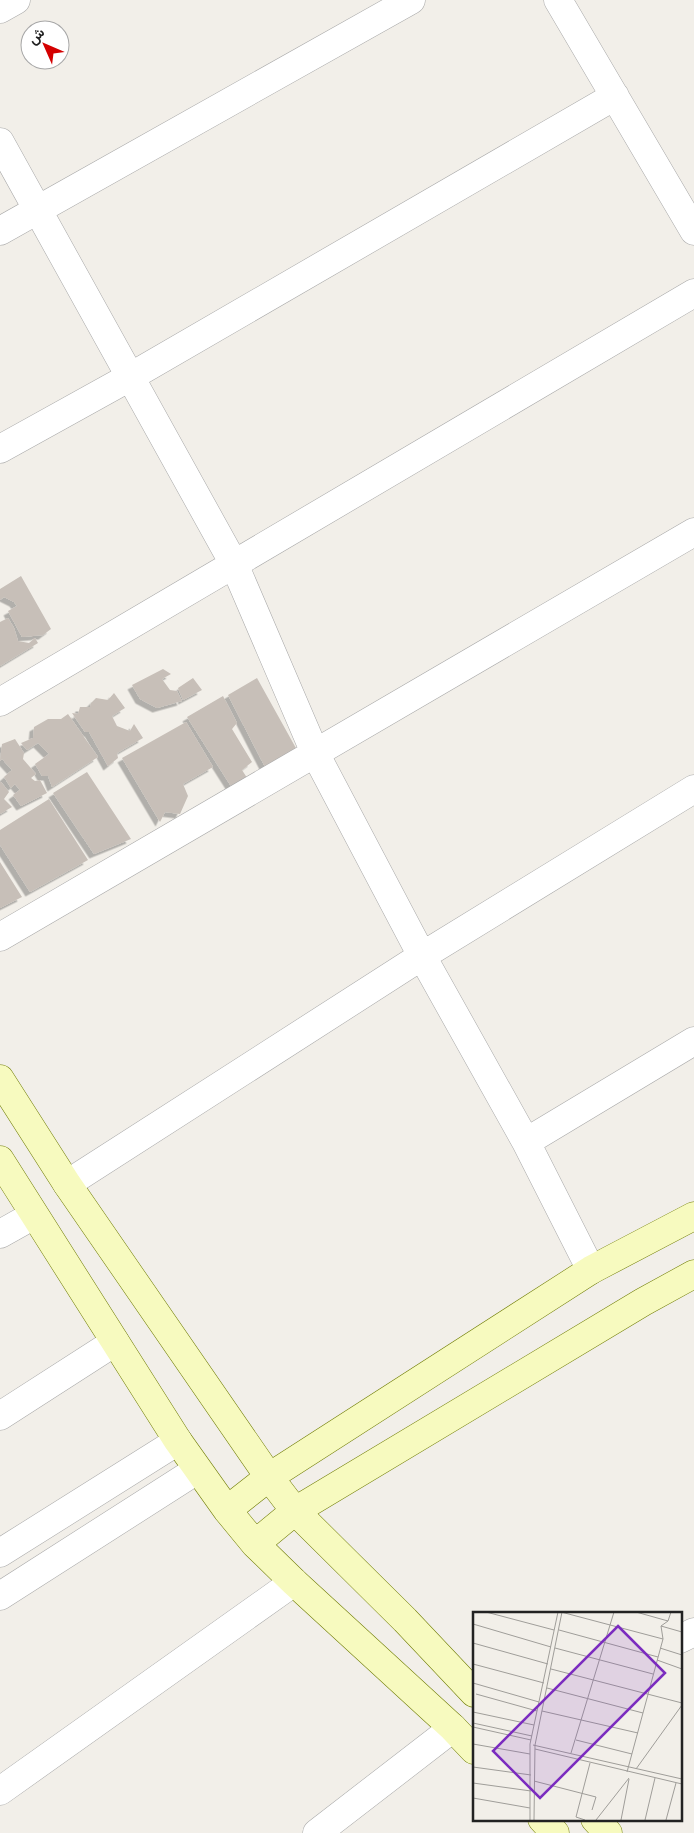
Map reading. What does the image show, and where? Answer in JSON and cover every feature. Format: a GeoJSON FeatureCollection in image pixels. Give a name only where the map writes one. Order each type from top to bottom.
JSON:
{"type":"FeatureCollection","features":[{"type":"Feature","properties":{"kind":"street"},"geometry":{"type":"LineString","coordinates":[[0,9],[16,0]]}},
{"type":"Feature","properties":{"kind":"street"},"geometry":{"type":"LineString","coordinates":[[0,231],[411,0]]}},
{"type":"Feature","properties":{"kind":"street"},"geometry":{"type":"LineString","coordinates":[[558,0],[694,231]]}},
{"type":"Feature","properties":{"kind":"street"},"geometry":{"type":"LineString","coordinates":[[0,449],[130,377],[615,96]]}},
{"type":"Feature","properties":{"kind":"street"},"geometry":{"type":"LineString","coordinates":[[0,142],[234,564],[315,753],[422,956],[526,1142],[591,1270]]}},
{"type":"Feature","properties":{"kind":"street"},"geometry":{"type":"LineString","coordinates":[[0,702],[694,293]]}},
{"type":"Feature","properties":{"kind":"street"},"geometry":{"type":"LineString","coordinates":[[0,936],[694,532]]}},
{"type":"Feature","properties":{"kind":"street"},"geometry":{"type":"LineString","coordinates":[[67,1184],[422,956],[694,789]]}},
{"type":"Feature","properties":{"kind":"street"},"geometry":{"type":"LineString","coordinates":[[526,1142],[694,1041]]}},
{"type":"Feature","properties":{"kind":"street"},"geometry":{"type":"LineString","coordinates":[[0,1079],[67,1184],[269,1477],[295,1511],[405,1620],[473,1692]]}},
{"type":"Feature","properties":{"kind":"street"},"geometry":{"type":"LineString","coordinates":[[0,1160],[197,1470],[227,1510],[255,1544],[294,1582],[473,1749]]}},
{"type":"Feature","properties":{"kind":"street"},"geometry":{"type":"LineString","coordinates":[[0,1234],[34,1215]]}},
{"type":"Feature","properties":{"kind":"street"},"geometry":{"type":"LineString","coordinates":[[227,1510],[269,1477],[591,1270],[694,1216]]}},
{"type":"Feature","properties":{"kind":"street"},"geometry":{"type":"LineString","coordinates":[[255,1544],[295,1511],[635,1307],[694,1274]]}},
{"type":"Feature","properties":{"kind":"street"},"geometry":{"type":"LineString","coordinates":[[0,1416],[115,1342]]}},
{"type":"Feature","properties":{"kind":"street"},"geometry":{"type":"LineString","coordinates":[[0,1552],[178,1440]]}},
{"type":"Feature","properties":{"kind":"street"},"geometry":{"type":"LineString","coordinates":[[0,1596],[197,1470]]}},
{"type":"Feature","properties":{"kind":"street"},"geometry":{"type":"LineString","coordinates":[[0,1791],[294,1582]]}},
{"type":"Feature","properties":{"kind":"street"},"geometry":{"type":"LineString","coordinates":[[682,1638],[694,1632]]}},
{"type":"Feature","properties":{"kind":"street"},"geometry":{"type":"LineString","coordinates":[[317,1833],[452,1728]]}},
{"type":"Feature","properties":{"kind":"street"},"geometry":{"type":"LineString","coordinates":[[543,1820],[555,1833]]}},
{"type":"Feature","properties":{"kind":"street"},"geometry":{"type":"LineString","coordinates":[[596,1820],[608,1833]]}},
{"type":"Feature","properties":{"kind":"building"},"geometry":{"type":"Polygon","coordinates":[[[21,576],[51,629],[43,635],[22,637],[8,611],[17,606],[14,602],[4,597],[0,600],[0,589],[21,576]]]}},
{"type":"Feature","properties":{"kind":"building"},"geometry":{"type":"Polygon","coordinates":[[[8,618],[14,628],[18,641],[29,643],[35,638],[38,643],[0,666],[0,622],[8,618]]]}},
{"type":"Feature","properties":{"kind":"building"},"geometry":{"type":"Polygon","coordinates":[[[163,669],[171,674],[162,679],[170,690],[177,691],[182,701],[157,708],[140,699],[132,685],[163,669]]]}},
{"type":"Feature","properties":{"kind":"building"},"geometry":{"type":"Polygon","coordinates":[[[193,678],[202,690],[183,700],[178,688],[193,678]]]}},
{"type":"Feature","properties":{"kind":"building"},"geometry":{"type":"Polygon","coordinates":[[[257,678],[297,750],[265,767],[228,695],[257,678]]]}},
{"type":"Feature","properties":{"kind":"building"},"geometry":{"type":"Polygon","coordinates":[[[114,693],[125,708],[112,716],[117,726],[130,731],[134,724],[143,738],[117,753],[118,758],[108,766],[89,732],[85,732],[72,713],[78,714],[80,707],[90,707],[96,698],[108,700],[114,693]]]}},
{"type":"Feature","properties":{"kind":"building"},"geometry":{"type":"Polygon","coordinates":[[[223,696],[237,723],[232,729],[252,762],[242,770],[251,784],[236,794],[187,717],[223,696]]]}},
{"type":"Feature","properties":{"kind":"building"},"geometry":{"type":"Polygon","coordinates":[[[68,714],[98,757],[52,787],[48,776],[42,776],[35,764],[49,754],[38,743],[27,750],[21,743],[33,738],[34,727],[48,719],[61,719],[68,714]]]}},
{"type":"Feature","properties":{"kind":"building"},"geometry":{"type":"Polygon","coordinates":[[[186,722],[213,767],[183,784],[188,796],[180,814],[165,812],[160,822],[122,758],[186,722]]]}},
{"type":"Feature","properties":{"kind":"building"},"geometry":{"type":"Polygon","coordinates":[[[15,739],[24,753],[23,759],[36,774],[31,778],[35,781],[40,780],[47,793],[21,806],[13,795],[20,790],[15,784],[11,788],[4,777],[12,770],[2,759],[0,761],[2,744],[15,739]]]}},
{"type":"Feature","properties":{"kind":"building"},"geometry":{"type":"Polygon","coordinates":[[[87,772],[131,839],[94,854],[53,793],[87,772]]]}},
{"type":"Feature","properties":{"kind":"building"},"geometry":{"type":"Polygon","coordinates":[[[0,782],[9,792],[4,799],[12,807],[0,814],[0,782]]]}},
{"type":"Feature","properties":{"kind":"building"},"geometry":{"type":"Polygon","coordinates":[[[49,799],[88,860],[30,892],[0,845],[0,830],[49,799]]]}},
{"type":"Feature","properties":{"kind":"building"},"geometry":{"type":"Polygon","coordinates":[[[0,862],[22,897],[0,908],[0,862]]]}}]}
